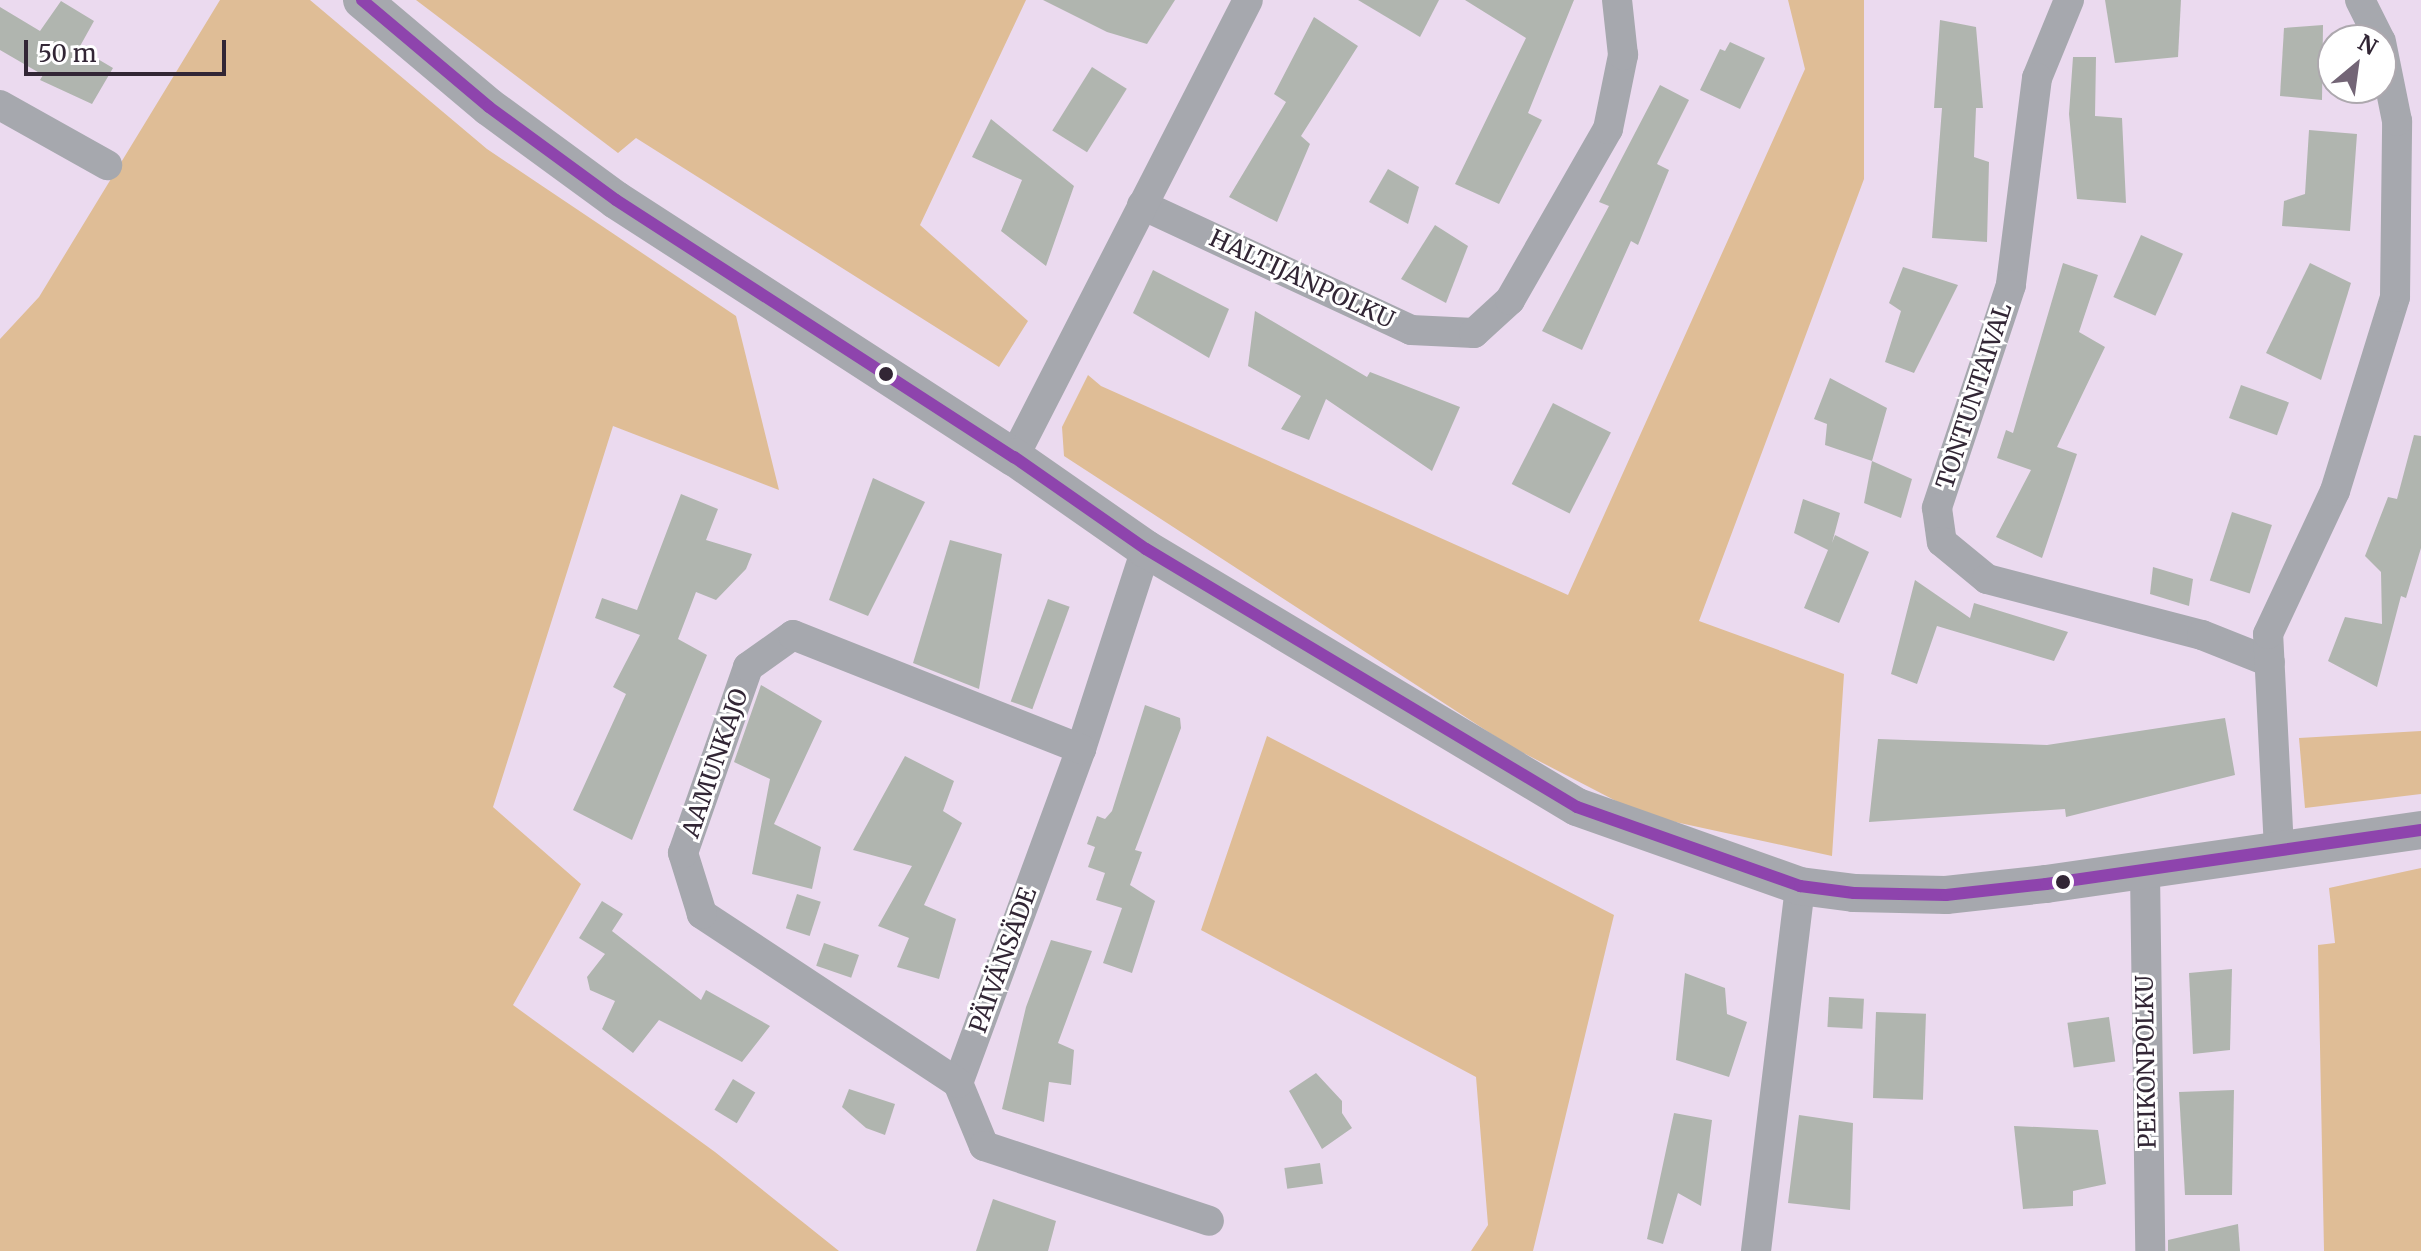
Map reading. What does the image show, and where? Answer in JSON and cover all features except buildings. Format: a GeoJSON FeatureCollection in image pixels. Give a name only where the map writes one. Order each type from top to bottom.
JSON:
{"type":"FeatureCollection","features":[{"type":"Feature","properties":{"kind":"street"},"geometry":{"type":"LineString","coordinates":[[362,0],[489,107],[616,200],[1014,457],[1146,549],[1577,807],[1800,886],[1946,895],[2145,872],[2279,849],[2421,830]]}},
{"type":"Feature","properties":{"kind":"street"},"geometry":{"type":"LineString","coordinates":[[1014,457],[1248,0]]}},
{"type":"Feature","properties":{"kind":"street","name":"HALTIJANPOLKU"},"geometry":{"type":"LineString","coordinates":[[1142,205],[1411,330],[1474,333],[1510,300],[1608,129],[1623,55],[1617,0]]}},
{"type":"Feature","properties":{"kind":"street","name":"TONTUNTAIVAL"},"geometry":{"type":"LineString","coordinates":[[2069,0],[2037,78],[2011,285],[1937,508],[1942,542],[1987,579],[2202,635],[2270,662]]}},
{"type":"Feature","properties":{"kind":"street"},"geometry":{"type":"LineString","coordinates":[[2360,0],[2372,24]]}},
{"type":"Feature","properties":{"kind":"street"},"geometry":{"type":"LineString","coordinates":[[2279,849],[2268,634],[2335,491],[2395,297],[2397,121],[2393,104]]}},
{"type":"Feature","properties":{"kind":"street"},"geometry":{"type":"LineString","coordinates":[[0,105],[107,165]]}},
{"type":"Feature","properties":{"kind":"street","name":"PÄIVÄNSÄDE"},"geometry":{"type":"LineString","coordinates":[[958,1083],[1081,749],[1146,549]]}},
{"type":"Feature","properties":{"kind":"street","name":"AAMUNKAJO"},"geometry":{"type":"LineString","coordinates":[[958,1083],[702,914],[683,853],[748,667],[793,635],[1081,749]]}},
{"type":"Feature","properties":{"kind":"street","name":"PEIKONPOLKU"},"geometry":{"type":"LineString","coordinates":[[2145,872],[2150,1251]]}},
{"type":"Feature","properties":{"kind":"street"},"geometry":{"type":"LineString","coordinates":[[1756,1251],[1800,886]]}},
{"type":"Feature","properties":{"kind":"street"},"geometry":{"type":"LineString","coordinates":[[958,1083],[984,1146],[1209,1221]]}},
{"type":"Feature","properties":{"kind":"shaded area"},"geometry":{"type":"Polygon","coordinates":[[[220,0],[310,0],[487,149],[736,316],[779,490],[613,426],[493,807],[581,884],[513,1005],[715,1152],[839,1251],[0,1251],[0,339],[39,297],[220,0]]]}},
{"type":"Feature","properties":{"kind":"shaded area"},"geometry":{"type":"Polygon","coordinates":[[[416,0],[1026,0],[920,225],[1028,321],[999,367],[636,138],[618,153],[416,0]]]}},
{"type":"Feature","properties":{"kind":"shaded area"},"geometry":{"type":"Polygon","coordinates":[[[1788,0],[1864,0],[1864,179],[1699,621],[1844,674],[1832,856],[1643,815],[1510,746],[1064,456],[1062,427],[1088,375],[1101,386],[1568,595],[1805,69],[1788,0]]]}},
{"type":"Feature","properties":{"kind":"shaded area"},"geometry":{"type":"Polygon","coordinates":[[[2421,731],[2421,794],[2305,808],[2299,738],[2421,731]]]}},
{"type":"Feature","properties":{"kind":"shaded area"},"geometry":{"type":"Polygon","coordinates":[[[1267,736],[1614,915],[1533,1251],[1471,1251],[1488,1225],[1476,1077],[1201,930],[1267,736]]]}},
{"type":"Feature","properties":{"kind":"shaded area"},"geometry":{"type":"Polygon","coordinates":[[[2421,868],[2421,1251],[2324,1251],[2318,945],[2335,943],[2329,888],[2421,868]]]}},
{"type":"Feature","properties":{"kind":"transit line"},"geometry":{"type":"LineString","coordinates":[[362,0],[489,107],[616,200],[1014,457],[1146,549],[1577,807],[1800,886],[1854,893],[1946,895],[2046,884],[2421,830]]}}]}
